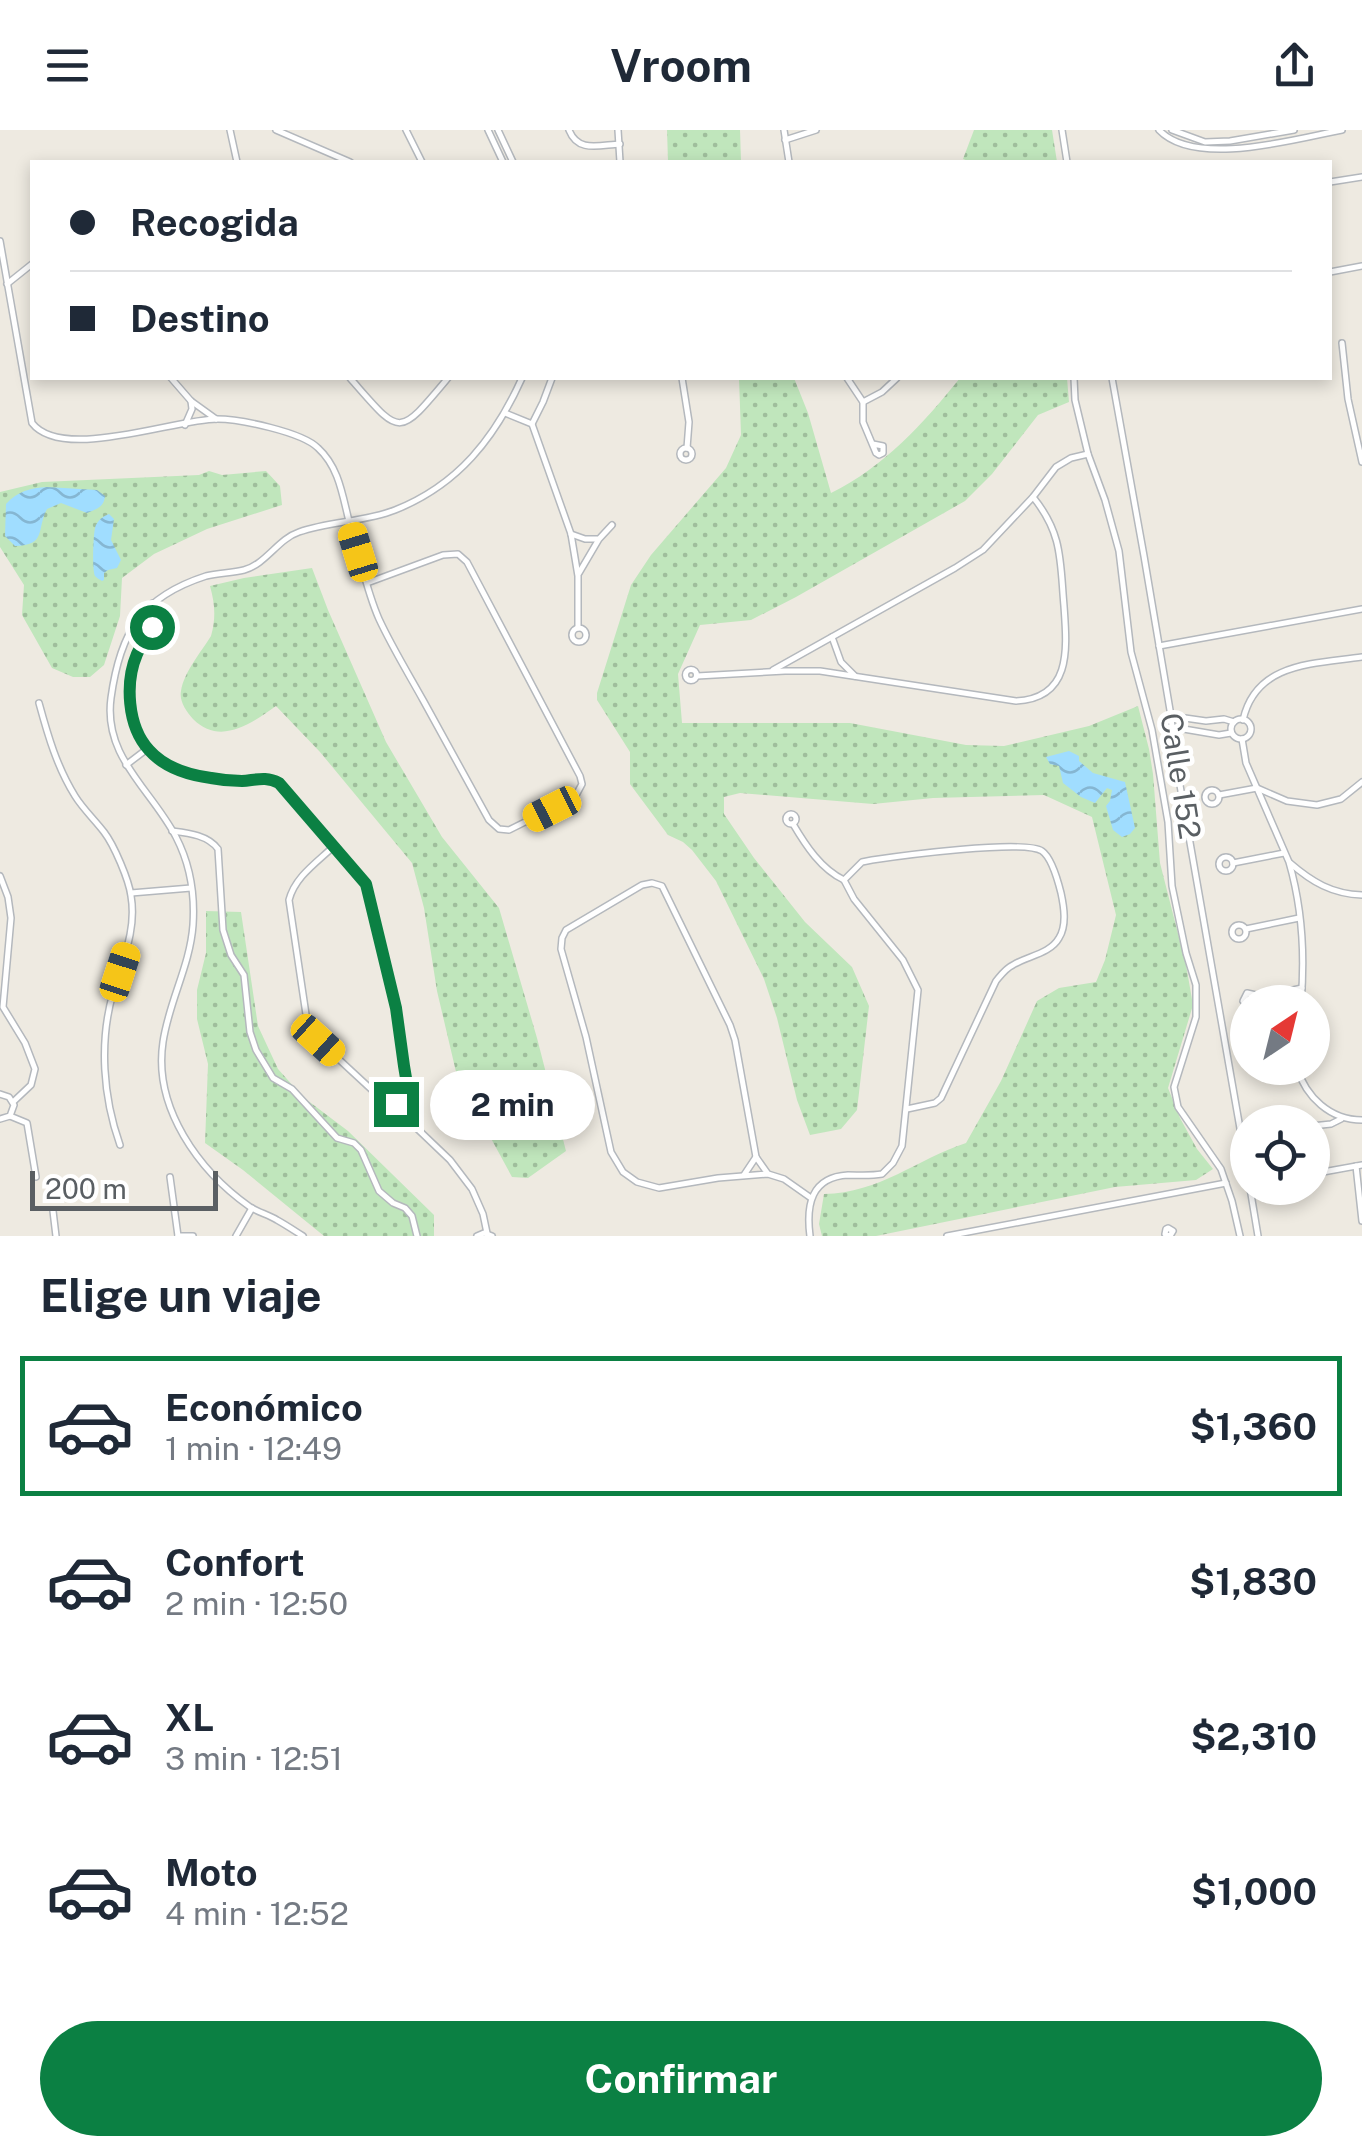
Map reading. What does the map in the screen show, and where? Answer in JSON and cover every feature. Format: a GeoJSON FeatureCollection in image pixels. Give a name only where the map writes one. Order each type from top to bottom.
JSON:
{"type":"FeatureCollection","features":[{"type":"Feature","properties":{"kind":"street"},"geometry":{"type":"LineString","coordinates":[[230,130],[237,160]]}},
{"type":"Feature","properties":{"kind":"street"},"geometry":{"type":"LineString","coordinates":[[276,130],[345,160]]}},
{"type":"Feature","properties":{"kind":"street"},"geometry":{"type":"LineString","coordinates":[[406,130],[421,160]]}},
{"type":"Feature","properties":{"kind":"street"},"geometry":{"type":"LineString","coordinates":[[488,130],[502,160]]}},
{"type":"Feature","properties":{"kind":"street"},"geometry":{"type":"LineString","coordinates":[[498,130],[511,160]]}},
{"type":"Feature","properties":{"kind":"street"},"geometry":{"type":"LineString","coordinates":[[569,130],[573,140],[585,146],[620,144]]}},
{"type":"Feature","properties":{"kind":"street"},"geometry":{"type":"LineString","coordinates":[[618,130],[620,160]]}},
{"type":"Feature","properties":{"kind":"street"},"geometry":{"type":"LineString","coordinates":[[784,130],[789,160]]}},
{"type":"Feature","properties":{"kind":"street"},"geometry":{"type":"LineString","coordinates":[[785,140],[816,130]]}},
{"type":"Feature","properties":{"kind":"street"},"geometry":{"type":"LineString","coordinates":[[1062,130],[1067,160]]}},
{"type":"Feature","properties":{"kind":"street"},"geometry":{"type":"LineString","coordinates":[[1159,130],[1184,146],[1203,150],[1342,130]]}},
{"type":"Feature","properties":{"kind":"street"},"geometry":{"type":"LineString","coordinates":[[1172,130],[1205,142],[1294,130]]}},
{"type":"Feature","properties":{"kind":"street"},"geometry":{"type":"LineString","coordinates":[[1230,141],[1231,149]]}},
{"type":"Feature","properties":{"kind":"street"},"geometry":{"type":"LineString","coordinates":[[1332,182],[1362,177]]}},
{"type":"Feature","properties":{"kind":"street"},"geometry":{"type":"LineString","coordinates":[[0,241],[32,423],[38,430],[62,437],[96,439],[216,419],[296,434],[318,448],[338,478],[377,615],[489,820],[499,830],[509,830],[575,797],[582,784],[580,776],[467,562],[458,554],[444,554],[368,583]]}},
{"type":"Feature","properties":{"kind":"street"},"geometry":{"type":"LineString","coordinates":[[7,284],[30,265]]}},
{"type":"Feature","properties":{"kind":"street"},"geometry":{"type":"LineString","coordinates":[[1332,272],[1362,266]]}},
{"type":"Feature","properties":{"kind":"street"},"geometry":{"type":"LineString","coordinates":[[4,267],[18,274]]}},
{"type":"Feature","properties":{"kind":"street"},"geometry":{"type":"LineString","coordinates":[[1342,342],[1348,399],[1362,462]]}},
{"type":"Feature","properties":{"kind":"street"},"geometry":{"type":"LineString","coordinates":[[173,380],[191,401],[216,419]]}},
{"type":"Feature","properties":{"kind":"street"},"geometry":{"type":"LineString","coordinates":[[352,380],[387,420],[395,423],[414,418],[446,380]]}},
{"type":"Feature","properties":{"kind":"street"},"geometry":{"type":"LineString","coordinates":[[303,1236],[252,1208],[198,1160],[168,1100],[162,1044],[191,948],[191,888],[172,830],[113,740],[109,724],[122,648],[142,612],[153,603],[206,577],[246,570],[296,532],[394,510],[444,482],[470,461],[505,413],[521,380]]}},
{"type":"Feature","properties":{"kind":"street"},"geometry":{"type":"LineString","coordinates":[[551,380],[532,424],[571,534],[578,576],[578,628]]}},
{"type":"Feature","properties":{"kind":"street"},"geometry":{"type":"LineString","coordinates":[[682,380],[689,422],[687,448]]}},
{"type":"Feature","properties":{"kind":"street"},"geometry":{"type":"LineString","coordinates":[[848,380],[862,402],[863,422],[873,444]]}},
{"type":"Feature","properties":{"kind":"street"},"geometry":{"type":"LineString","coordinates":[[862,402],[895,380]]}},
{"type":"Feature","properties":{"kind":"street"},"geometry":{"type":"LineString","coordinates":[[1074,380],[1074,400],[1088,454],[1119,551],[1131,652],[1152,730],[1168,822],[1172,886],[1196,985],[1196,1017],[1174,1086],[1178,1107],[1208,1148],[1226,1183],[1240,1236]]}},
{"type":"Feature","properties":{"kind":"street","name":"Calle 152"},"geometry":{"type":"LineString","coordinates":[[1112,380],[1236,1105]]}},
{"type":"Feature","properties":{"kind":"street"},"geometry":{"type":"LineString","coordinates":[[185,425],[191,401]]}},
{"type":"Feature","properties":{"kind":"street"},"geometry":{"type":"LineString","coordinates":[[505,413],[532,424]]}},
{"type":"Feature","properties":{"kind":"street"},"geometry":{"type":"LineString","coordinates":[[770,672],[983,550],[1056,467],[1088,454]]}},
{"type":"Feature","properties":{"kind":"street"},"geometry":{"type":"LineString","coordinates":[[697,676],[820,671],[1016,700],[1033,700],[1045,694],[1058,678],[1068,642],[1056,536],[1052,523],[1033,497]]}},
{"type":"Feature","properties":{"kind":"street"},"geometry":{"type":"LineString","coordinates":[[578,576],[599,539],[612,525]]}},
{"type":"Feature","properties":{"kind":"street"},"geometry":{"type":"LineString","coordinates":[[571,534],[599,539]]}},
{"type":"Feature","properties":{"kind":"street"},"geometry":{"type":"LineString","coordinates":[[153,603],[152,627],[137,653],[130,696],[134,719],[148,748],[170,766],[195,775],[239,781],[271,779],[279,783],[366,884],[396,1008],[406,1078],[396,1104]]}},
{"type":"Feature","properties":{"kind":"street"},"geometry":{"type":"LineString","coordinates":[[1159,646],[1362,609]]}},
{"type":"Feature","properties":{"kind":"street"},"geometry":{"type":"LineString","coordinates":[[832,637],[841,662],[855,676]]}},
{"type":"Feature","properties":{"kind":"street"},"geometry":{"type":"LineString","coordinates":[[1243,720],[1253,695],[1277,674],[1298,666],[1362,657]]}},
{"type":"Feature","properties":{"kind":"street"},"geometry":{"type":"LineString","coordinates":[[39,703],[52,752],[64,778],[106,835],[131,893],[132,924],[112,997],[104,1056],[112,1122],[120,1144]]}},
{"type":"Feature","properties":{"kind":"street"},"geometry":{"type":"LineString","coordinates":[[1171,716],[1243,720],[1249,724],[1248,736],[1236,738],[1232,733],[1234,722]]}},
{"type":"Feature","properties":{"kind":"street"},"geometry":{"type":"LineString","coordinates":[[1172,726],[1232,733]]}},
{"type":"Feature","properties":{"kind":"street"},"geometry":{"type":"LineString","coordinates":[[1242,739],[1246,764],[1288,862],[1296,893],[1302,985]]}},
{"type":"Feature","properties":{"kind":"street"},"geometry":{"type":"LineString","coordinates":[[126,764],[148,748]]}},
{"type":"Feature","properties":{"kind":"street"},"geometry":{"type":"LineString","coordinates":[[1219,795],[1258,788],[1300,804],[1330,802],[1341,799],[1362,782]]}},
{"type":"Feature","properties":{"kind":"street"},"geometry":{"type":"LineString","coordinates":[[1266,810],[1278,798]]}},
{"type":"Feature","properties":{"kind":"street"},"geometry":{"type":"LineString","coordinates":[[794,824],[820,862],[844,880],[854,899],[903,960],[918,990],[902,1146],[894,1163],[882,1174],[835,1177],[820,1186],[811,1198],[810,1236]]}},
{"type":"Feature","properties":{"kind":"street"},"geometry":{"type":"LineString","coordinates":[[172,830],[217,845],[223,930],[231,955],[244,975],[250,1032],[266,1068],[316,1112],[337,1138],[354,1142],[379,1190],[412,1216],[416,1236]]}},
{"type":"Feature","properties":{"kind":"street"},"geometry":{"type":"LineString","coordinates":[[333,847],[300,878],[288,900],[307,1020],[318,1040],[372,1090],[396,1104],[450,1160],[472,1189],[490,1234],[477,1236]]}},
{"type":"Feature","properties":{"kind":"street"},"geometry":{"type":"LineString","coordinates":[[844,880],[862,862],[872,860],[1027,847],[1047,856],[1060,888],[1064,926],[1058,941],[1004,972],[996,981],[942,1098],[907,1109]]}},
{"type":"Feature","properties":{"kind":"street"},"geometry":{"type":"LineString","coordinates":[[1233,862],[1284,853]]}},
{"type":"Feature","properties":{"kind":"street"},"geometry":{"type":"LineString","coordinates":[[1288,862],[1312,881],[1340,894],[1362,895]]}},
{"type":"Feature","properties":{"kind":"street"},"geometry":{"type":"LineString","coordinates":[[0,876],[12,918],[3,1008],[35,1068],[31,1084],[13,1102]]}},
{"type":"Feature","properties":{"kind":"street"},"geometry":{"type":"LineString","coordinates":[[1296,893],[1302,884],[1312,881]]}},
{"type":"Feature","properties":{"kind":"street"},"geometry":{"type":"LineString","coordinates":[[768,1174],[756,1157],[735,1040],[662,886],[642,884],[566,930],[561,949],[611,1152],[624,1172],[637,1182],[659,1188],[768,1174],[784,1179],[811,1198]]}},
{"type":"Feature","properties":{"kind":"street"},"geometry":{"type":"LineString","coordinates":[[131,893],[191,888]]}},
{"type":"Feature","properties":{"kind":"street"},"geometry":{"type":"LineString","coordinates":[[1246,929],[1299,918]]}},
{"type":"Feature","properties":{"kind":"street"},"geometry":{"type":"LineString","coordinates":[[1304,1085],[1321,1105]]}},
{"type":"Feature","properties":{"kind":"street"},"geometry":{"type":"LineString","coordinates":[[1,1093],[13,1102],[10,1116]]}},
{"type":"Feature","properties":{"kind":"street"},"geometry":{"type":"LineString","coordinates":[[1330,1110],[1344,1118],[1362,1120]]}},
{"type":"Feature","properties":{"kind":"street"},"geometry":{"type":"LineString","coordinates":[[0,1119],[10,1116],[27,1122],[36,1177]]}},
{"type":"Feature","properties":{"kind":"street"},"geometry":{"type":"LineString","coordinates":[[1330,1124],[1344,1118]]}},
{"type":"Feature","properties":{"kind":"street"},"geometry":{"type":"LineString","coordinates":[[744,1176],[756,1157]]}},
{"type":"Feature","properties":{"kind":"street"},"geometry":{"type":"LineString","coordinates":[[1330,1171],[1359,1166],[1362,1221]]}},
{"type":"Feature","properties":{"kind":"street"},"geometry":{"type":"LineString","coordinates":[[170,1177],[178,1236],[192,1236]]}},
{"type":"Feature","properties":{"kind":"street"},"geometry":{"type":"LineString","coordinates":[[947,1236],[1226,1183]]}},
{"type":"Feature","properties":{"kind":"street"},"geometry":{"type":"LineString","coordinates":[[1253,1205],[1258,1236]]}},
{"type":"Feature","properties":{"kind":"street"},"geometry":{"type":"LineString","coordinates":[[236,1236],[252,1208]]}},
{"type":"Feature","properties":{"kind":"street"},"geometry":{"type":"LineString","coordinates":[[53,1211],[56,1236]]}},
{"type":"Feature","properties":{"kind":"green space"},"geometry":{"type":"Polygon","coordinates":[[[667,130],[740,130],[741,160],[668,160],[667,130]]]}},
{"type":"Feature","properties":{"kind":"green space"},"geometry":{"type":"Polygon","coordinates":[[[974,130],[1052,130],[1057,160],[966,160],[974,130]]]}},
{"type":"Feature","properties":{"kind":"green space"},"geometry":{"type":"Polygon","coordinates":[[[739,380],[795,380],[831,493],[868,471],[902,443],[958,380],[1067,380],[1069,402],[1038,415],[992,474],[965,501],[751,620],[700,625],[678,674],[682,723],[850,723],[966,745],[1004,746],[1089,726],[1138,706],[1153,774],[1160,863],[1193,1005],[1168,1088],[1197,1149],[1213,1169],[1196,1180],[1115,1187],[876,1236],[822,1236],[819,1224],[824,1194],[881,1182],[966,1143],[1001,1081],[1037,1001],[1059,988],[1096,982],[1116,915],[1092,817],[1044,795],[873,804],[740,793],[724,797],[724,814],[754,858],[805,922],[852,967],[869,1006],[857,1110],[841,1129],[810,1135],[764,979],[716,881],[692,850],[668,835],[630,784],[630,752],[597,700],[631,585],[651,555],[726,468],[741,435],[739,380]]]}},
{"type":"Feature","properties":{"kind":"green space"},"geometry":{"type":"Polygon","coordinates":[[[209,471],[222,475],[266,471],[280,486],[282,505],[207,529],[154,554],[122,578],[120,616],[104,665],[90,677],[73,677],[52,668],[22,615],[24,585],[0,547],[0,492],[42,482],[199,475],[209,471]]]}},
{"type":"Feature","properties":{"kind":"green space"},"geometry":{"type":"Polygon","coordinates":[[[312,568],[386,742],[442,837],[499,908],[566,1151],[528,1178],[512,1177],[457,1076],[412,863],[320,752],[276,706],[246,725],[214,731],[193,719],[182,702],[186,677],[213,629],[210,586],[312,568]]]}},
{"type":"Feature","properties":{"kind":"green space"},"geometry":{"type":"Polygon","coordinates":[[[206,911],[241,912],[258,1026],[278,1069],[303,1097],[348,1131],[434,1215],[434,1236],[324,1236],[205,1143],[208,1064],[197,1019],[197,990],[206,953],[206,911]]]}},
{"type":"Feature","properties":{"kind":"water"},"geometry":{"type":"Polygon","coordinates":[[[47,487],[97,490],[105,496],[99,507],[87,513],[61,503],[47,509],[36,539],[15,546],[5,536],[6,504],[25,491],[47,487]]]}},
{"type":"Feature","properties":{"kind":"water"},"geometry":{"type":"Polygon","coordinates":[[[109,514],[114,519],[111,540],[121,560],[117,568],[104,573],[102,581],[94,572],[94,534],[98,522],[109,514]]]}},
{"type":"Feature","properties":{"kind":"water"},"geometry":{"type":"Polygon","coordinates":[[[1069,751],[1079,756],[1079,761],[1093,773],[1125,782],[1135,828],[1130,834],[1122,837],[1113,830],[1106,806],[1112,790],[1107,788],[1095,803],[1063,783],[1059,766],[1050,764],[1046,757],[1069,751]]]}},
{"type":"Feature","properties":{"kind":"route"},"geometry":{"type":"LineString","coordinates":[[152,627],[137,653],[130,696],[134,719],[148,748],[170,766],[206,778],[265,778],[279,783],[366,884],[396,1008],[406,1078],[396,1104]]}}]}
